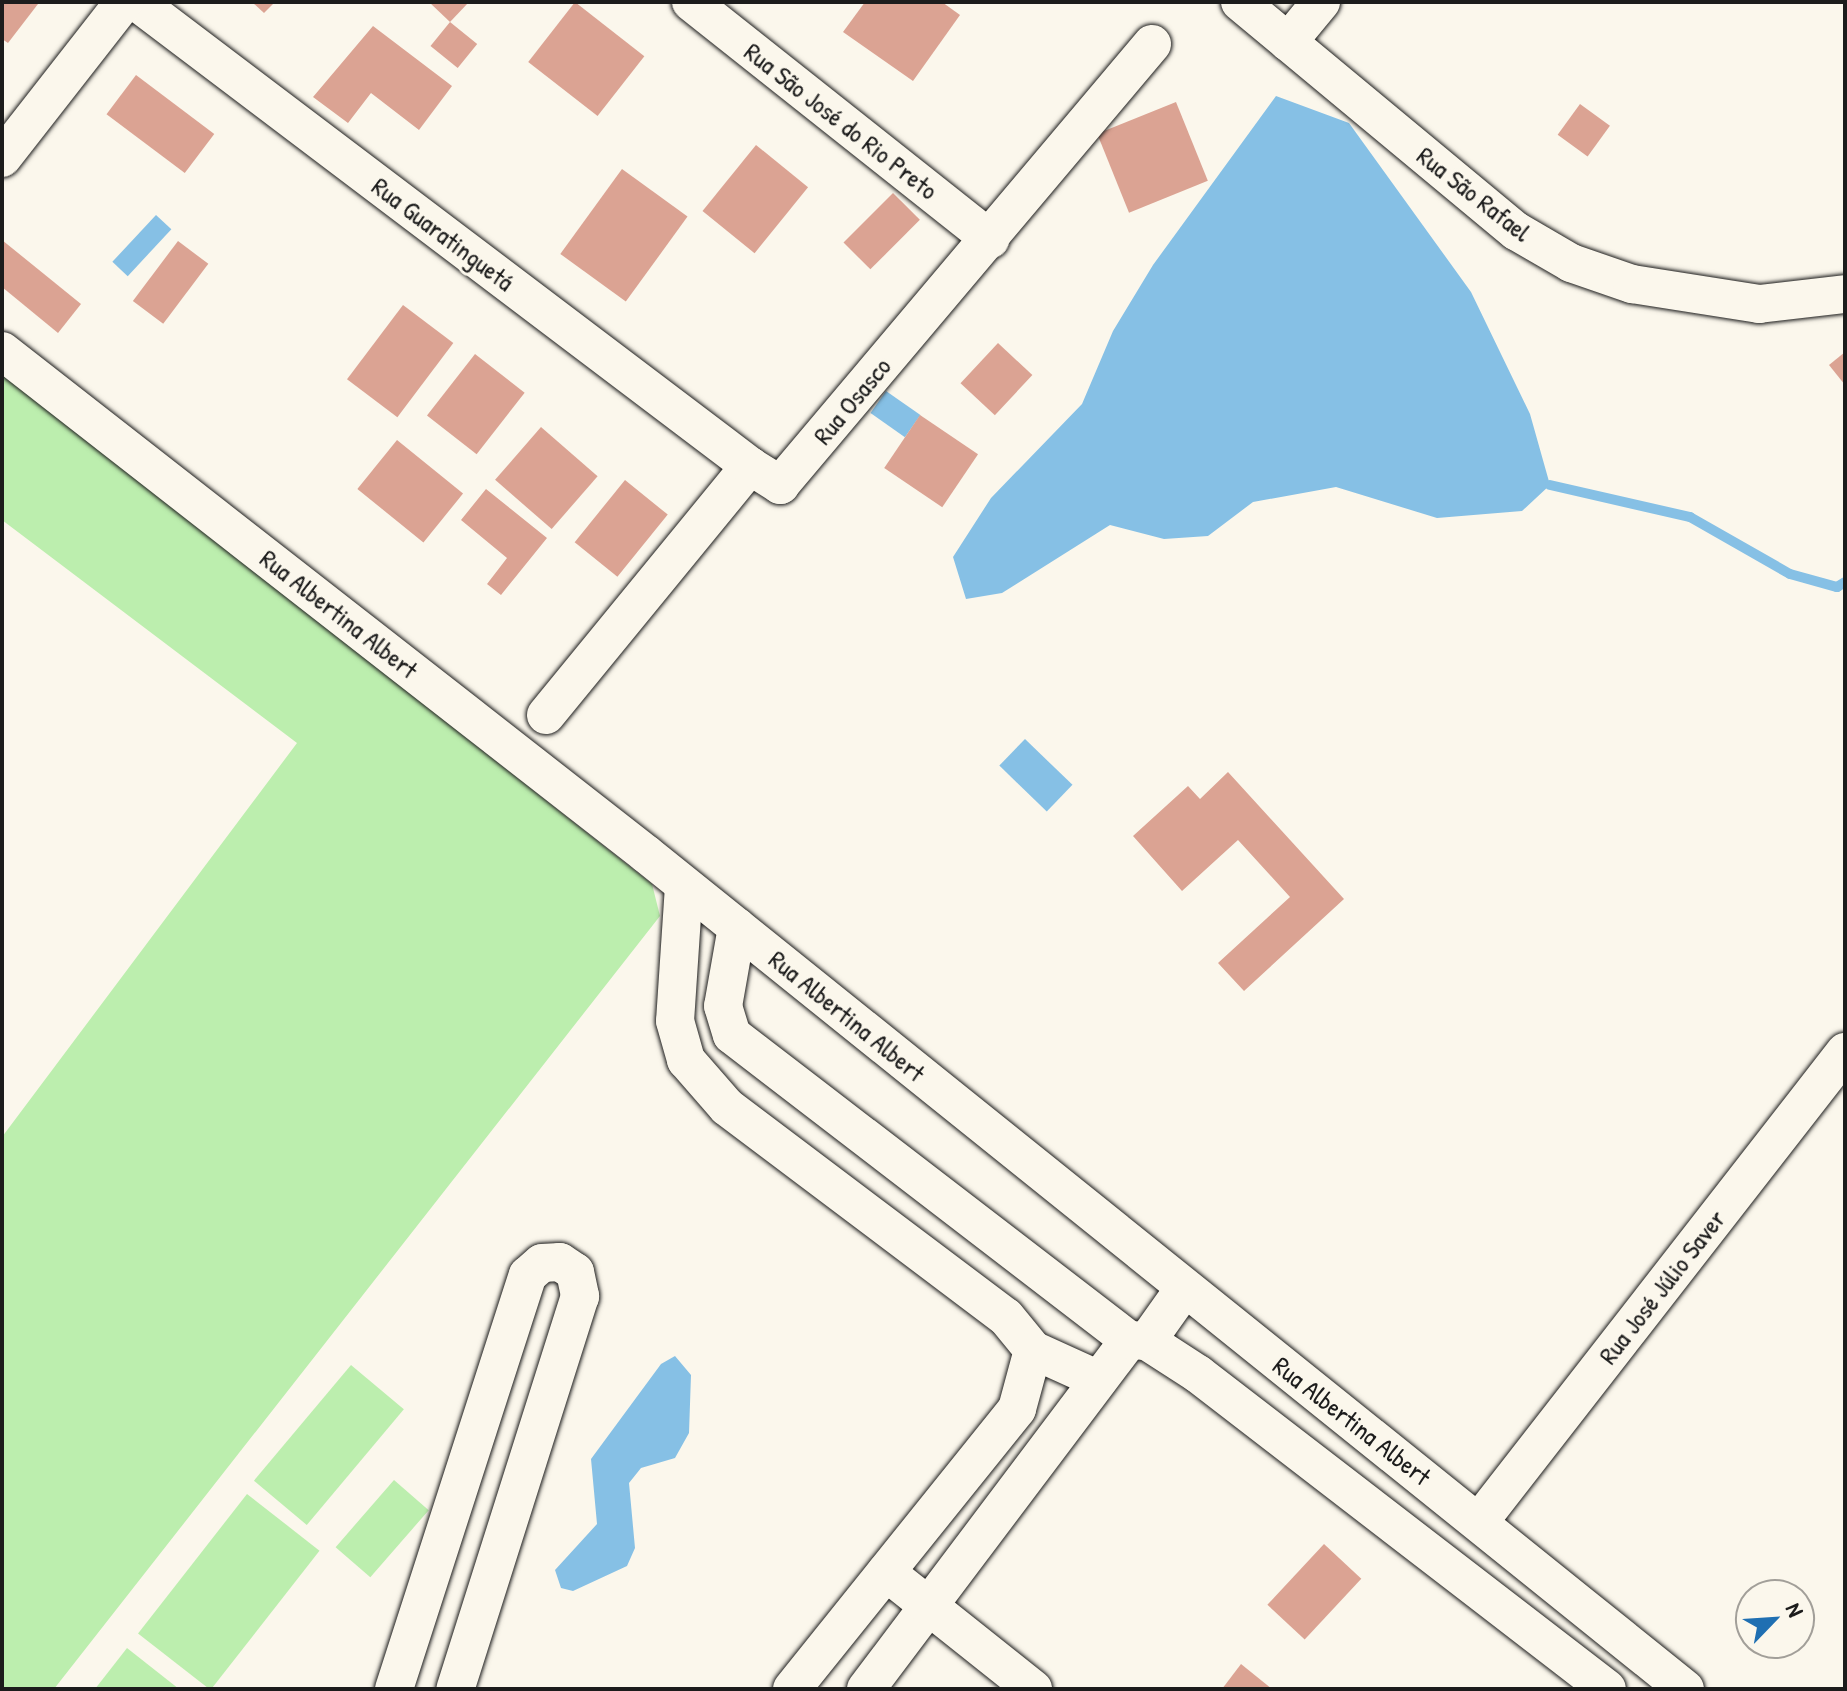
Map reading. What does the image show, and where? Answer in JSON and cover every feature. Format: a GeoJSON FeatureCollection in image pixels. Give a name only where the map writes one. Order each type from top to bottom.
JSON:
{"type":"FeatureCollection","features":[{"type":"Feature","properties":{"kind":"street"},"geometry":{"type":"LineString","coordinates":[[2,158],[124,2]]}},
{"type":"Feature","properties":{"kind":"street","name":"Rua Guaratinguetá"},"geometry":{"type":"LineString","coordinates":[[137,2],[750,466]]}},
{"type":"Feature","properties":{"kind":"street","name":"Rua São José do Rio Preto"},"geometry":{"type":"LineString","coordinates":[[691,2],[990,239]]}},
{"type":"Feature","properties":{"kind":"street","name":"Rua São Rafael"},"geometry":{"type":"LineString","coordinates":[[1240,2],[1516,231],[1571,263],[1632,284],[1743,302],[1845,294]]}},
{"type":"Feature","properties":{"kind":"street"},"geometry":{"type":"LineString","coordinates":[[1288,42],[1321,2]]}},
{"type":"Feature","properties":{"kind":"street","name":"Rua Osasco"},"geometry":{"type":"LineString","coordinates":[[750,466],[780,485],[1152,44]]}},
{"type":"Feature","properties":{"kind":"street","name":"Rua Albertina Albert"},"geometry":{"type":"LineString","coordinates":[[2,351],[737,927],[1685,1689]]}},
{"type":"Feature","properties":{"kind":"street"},"geometry":{"type":"LineString","coordinates":[[546,715],[750,466]]}},
{"type":"Feature","properties":{"kind":"street"},"geometry":{"type":"LineString","coordinates":[[684,886],[675,1021],[686,1060],[727,1107],[982,1298],[1033,1350],[1099,1380]]}},
{"type":"Feature","properties":{"kind":"street"},"geometry":{"type":"LineString","coordinates":[[737,927],[723,1006],[732,1035],[767,1066],[1019,1257],[1138,1340],[1607,1689]]}},
{"type":"Feature","properties":{"kind":"street","name":"Rua José Júlio Saver"},"geometry":{"type":"LineString","coordinates":[[1479,1522],[1845,1052]]}},
{"type":"Feature","properties":{"kind":"street"},"geometry":{"type":"LineString","coordinates":[[727,1107],[767,1066]]}},
{"type":"Feature","properties":{"kind":"street"},"geometry":{"type":"LineString","coordinates":[[847,1196],[890,1159]]}},
{"type":"Feature","properties":{"kind":"street"},"geometry":{"type":"LineString","coordinates":[[982,1298],[1019,1257]]}},
{"type":"Feature","properties":{"kind":"street"},"geometry":{"type":"LineString","coordinates":[[394,1689],[528,1275],[542,1263],[560,1262],[575,1272],[580,1296],[455,1689]]}},
{"type":"Feature","properties":{"kind":"street"},"geometry":{"type":"LineString","coordinates":[[866,1689],[1099,1380],[1184,1289]]}},
{"type":"Feature","properties":{"kind":"street"},"geometry":{"type":"LineString","coordinates":[[792,1689],[1017,1409],[1033,1350]]}},
{"type":"Feature","properties":{"kind":"street"},"geometry":{"type":"LineString","coordinates":[[886,1572],[1033,1689]]}},
{"type":"Feature","properties":{"kind":"green space"},"geometry":{"type":"Polygon","coordinates":[[[2,372],[652,884],[660,916],[54,1689],[2,1689],[2,1137],[297,743],[2,520],[2,372]]]}},
{"type":"Feature","properties":{"kind":"green space"},"geometry":{"type":"Polygon","coordinates":[[[351,1365],[404,1409],[307,1525],[254,1481],[351,1365]]]}},
{"type":"Feature","properties":{"kind":"green space"},"geometry":{"type":"Polygon","coordinates":[[[394,1480],[429,1510],[370,1577],[336,1547],[394,1480]]]}},
{"type":"Feature","properties":{"kind":"green space"},"geometry":{"type":"Polygon","coordinates":[[[247,1494],[319,1551],[211,1689],[138,1633],[247,1494]]]}},
{"type":"Feature","properties":{"kind":"green space"},"geometry":{"type":"Polygon","coordinates":[[[127,1648],[179,1689],[95,1689],[127,1648]]]}},
{"type":"Feature","properties":{"kind":"water"},"geometry":{"type":"Polygon","coordinates":[[[1276,96],[1349,123],[1471,292],[1530,414],[1550,485],[1522,511],[1437,518],[1336,487],[1253,502],[1208,536],[1164,539],[1110,525],[1002,593],[966,599],[953,557],[991,498],[1082,404],[1113,331],[1153,265],[1276,96]]]}},
{"type":"Feature","properties":{"kind":"water"},"geometry":{"type":"Polygon","coordinates":[[[156,215],[171,229],[128,276],[112,262],[156,215]]]}},
{"type":"Feature","properties":{"kind":"water"},"geometry":{"type":"Polygon","coordinates":[[[886,391],[920,415],[905,437],[871,413],[886,391]]]}},
{"type":"Feature","properties":{"kind":"water"},"geometry":{"type":"Polygon","coordinates":[[[1025,739],[1072,785],[1047,811],[999,766],[1025,739]]]}},
{"type":"Feature","properties":{"kind":"water"},"geometry":{"type":"Polygon","coordinates":[[[675,1356],[691,1375],[689,1433],[675,1458],[641,1468],[629,1483],[635,1548],[627,1566],[573,1591],[561,1588],[555,1570],[597,1524],[591,1459],[661,1364],[675,1356]]]}},
{"type":"Feature","properties":{"kind":"building"},"geometry":{"type":"Polygon","coordinates":[[[2,2],[38,4],[8,43],[2,39],[2,2]]]}},
{"type":"Feature","properties":{"kind":"building"},"geometry":{"type":"Polygon","coordinates":[[[252,2],[275,2],[264,13],[252,2]]]}},
{"type":"Feature","properties":{"kind":"building"},"geometry":{"type":"Polygon","coordinates":[[[429,2],[469,2],[450,22],[429,2]]]}},
{"type":"Feature","properties":{"kind":"building"},"geometry":{"type":"Polygon","coordinates":[[[575,2],[644,56],[598,116],[528,62],[575,2]]]}},
{"type":"Feature","properties":{"kind":"building"},"geometry":{"type":"Polygon","coordinates":[[[865,2],[942,2],[960,15],[913,81],[843,32],[865,2]]]}},
{"type":"Feature","properties":{"kind":"building"},"geometry":{"type":"Polygon","coordinates":[[[450,22],[477,44],[458,68],[430,46],[450,22]]]}},
{"type":"Feature","properties":{"kind":"building"},"geometry":{"type":"Polygon","coordinates":[[[373,26],[452,86],[419,130],[371,93],[348,123],[313,97],[373,26]]]}},
{"type":"Feature","properties":{"kind":"building"},"geometry":{"type":"Polygon","coordinates":[[[136,75],[214,134],[185,173],[107,114],[136,75]]]}},
{"type":"Feature","properties":{"kind":"building"},"geometry":{"type":"Polygon","coordinates":[[[1176,102],[1208,181],[1129,213],[1097,134],[1176,102]]]}},
{"type":"Feature","properties":{"kind":"building"},"geometry":{"type":"Polygon","coordinates":[[[1580,104],[1610,126],[1588,156],[1558,135],[1580,104]]]}},
{"type":"Feature","properties":{"kind":"building"},"geometry":{"type":"Polygon","coordinates":[[[756,145],[808,187],[755,253],[703,211],[756,145]]]}},
{"type":"Feature","properties":{"kind":"building"},"geometry":{"type":"Polygon","coordinates":[[[622,169],[688,217],[626,302],[560,254],[622,169]]]}},
{"type":"Feature","properties":{"kind":"building"},"geometry":{"type":"Polygon","coordinates":[[[893,193],[920,220],[870,269],[844,242],[893,193]]]}},
{"type":"Feature","properties":{"kind":"building"},"geometry":{"type":"Polygon","coordinates":[[[2,240],[81,304],[58,333],[2,287],[2,240]]]}},
{"type":"Feature","properties":{"kind":"building"},"geometry":{"type":"Polygon","coordinates":[[[178,241],[208,264],[163,324],[133,301],[178,241]]]}},
{"type":"Feature","properties":{"kind":"building"},"geometry":{"type":"Polygon","coordinates":[[[403,305],[453,343],[397,417],[347,379],[403,305]]]}},
{"type":"Feature","properties":{"kind":"building"},"geometry":{"type":"Polygon","coordinates":[[[998,343],[1032,375],[995,415],[960,383],[998,343]]]}},
{"type":"Feature","properties":{"kind":"building"},"geometry":{"type":"Polygon","coordinates":[[[1845,352],[1845,385],[1829,365],[1845,352]]]}},
{"type":"Feature","properties":{"kind":"building"},"geometry":{"type":"Polygon","coordinates":[[[475,354],[525,393],[477,454],[427,415],[475,354]]]}},
{"type":"Feature","properties":{"kind":"building"},"geometry":{"type":"Polygon","coordinates":[[[920,415],[978,454],[942,507],[884,468],[920,415]]]}},
{"type":"Feature","properties":{"kind":"building"},"geometry":{"type":"Polygon","coordinates":[[[541,427],[598,476],[552,529],[495,480],[541,427]]]}},
{"type":"Feature","properties":{"kind":"building"},"geometry":{"type":"Polygon","coordinates":[[[397,440],[463,493],[423,542],[357,489],[397,440]]]}},
{"type":"Feature","properties":{"kind":"building"},"geometry":{"type":"Polygon","coordinates":[[[625,480],[668,515],[617,577],[575,542],[625,480]]]}},
{"type":"Feature","properties":{"kind":"building"},"geometry":{"type":"Polygon","coordinates":[[[486,489],[547,538],[501,595],[487,584],[507,558],[461,520],[486,489]]]}},
{"type":"Feature","properties":{"kind":"building"},"geometry":{"type":"Polygon","coordinates":[[[1228,772],[1344,899],[1244,991],[1218,963],[1290,897],[1238,840],[1182,891],[1133,836],[1188,786],[1200,799],[1228,772]]]}},
{"type":"Feature","properties":{"kind":"building"},"geometry":{"type":"Polygon","coordinates":[[[1324,1544],[1361,1579],[1305,1639],[1267,1605],[1324,1544]]]}},
{"type":"Feature","properties":{"kind":"building"},"geometry":{"type":"Polygon","coordinates":[[[1241,1664],[1272,1689],[1222,1689],[1241,1664]]]}},
{"type":"Feature","properties":{"kind":"waterway"},"geometry":{"type":"LineString","coordinates":[[1550,485],[1690,517],[1790,574],[1837,587],[1845,582]]}}]}
